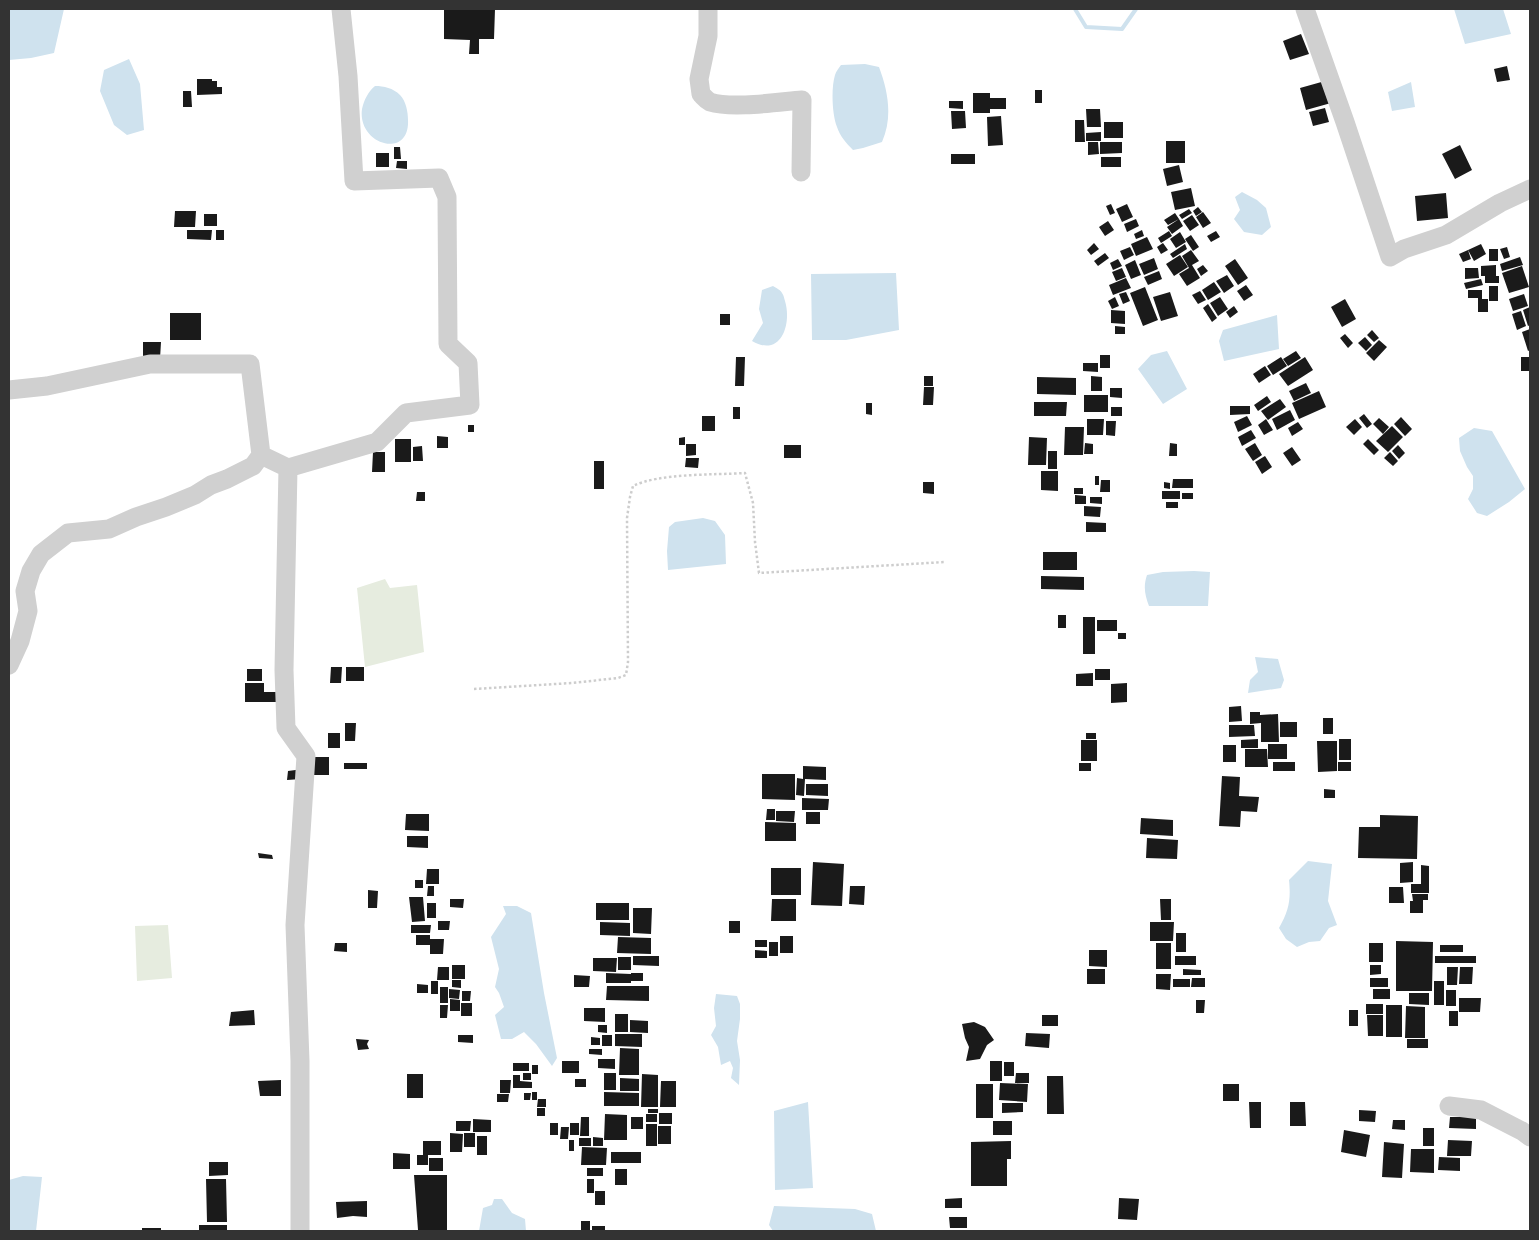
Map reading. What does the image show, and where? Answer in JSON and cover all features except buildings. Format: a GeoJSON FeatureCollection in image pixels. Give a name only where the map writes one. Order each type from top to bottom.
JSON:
{"type":"FeatureCollection","features":[{"type":"Feature","properties":{"kind":"street"},"geometry":{"type":"LineString","coordinates":[[261,455],[288,468],[377,442],[406,413],[470,405],[468,364],[448,344],[447,197],[439,178],[354,181],[348,76],[341,9]]}},
{"type":"Feature","properties":{"kind":"street"},"geometry":{"type":"LineString","coordinates":[[708,9],[708,36],[699,79],[701,94],[708,101],[724,105],[802,100],[801,172]]}},
{"type":"Feature","properties":{"kind":"street"},"geometry":{"type":"LineString","coordinates":[[1305,9],[1390,257],[1404,249],[1446,235],[1500,203],[1530,189]]}},
{"type":"Feature","properties":{"kind":"street"},"geometry":{"type":"LineString","coordinates":[[9,390],[47,386],[150,364],[250,364],[261,455],[253,466],[210,485],[194,495],[109,529],[68,534],[41,554],[31,570],[25,591],[28,611],[20,641],[9,665]]}},
{"type":"Feature","properties":{"kind":"street"},"geometry":{"type":"LineString","coordinates":[[288,468],[284,670],[286,728],[306,756],[295,925],[300,1061],[300,1231]]}},
{"type":"Feature","properties":{"kind":"street"},"geometry":{"type":"LineString","coordinates":[[1449,1106],[1481,1110],[1522,1131],[1530,1138]]}},
{"type":"Feature","properties":{"kind":"path"},"geometry":{"type":"LineString","coordinates":[[474,689],[572,683],[618,678],[626,675],[628,662],[627,518],[630,497],[634,486],[643,481],[672,477],[745,473],[753,503],[759,573],[945,562]]}},
{"type":"Feature","properties":{"kind":"shaded area"},"geometry":{"type":"Polygon","coordinates":[[[385,579],[390,588],[417,585],[424,652],[365,667],[357,588],[385,579]]]}},
{"type":"Feature","properties":{"kind":"shaded area"},"geometry":{"type":"Polygon","coordinates":[[[168,925],[172,978],[137,981],[135,926],[168,925]]]}},
{"type":"Feature","properties":{"kind":"water"},"geometry":{"type":"Polygon","coordinates":[[[9,9],[64,9],[54,53],[9,60],[9,9]]]}},
{"type":"Feature","properties":{"kind":"water"},"geometry":{"type":"Polygon","coordinates":[[[1454,9],[1503,9],[1511,34],[1465,44],[1454,9]]]}},
{"type":"Feature","properties":{"kind":"water"},"geometry":{"type":"Polygon","coordinates":[[[129,59],[140,84],[144,130],[127,135],[114,125],[100,91],[104,70],[129,59]]]}},
{"type":"Feature","properties":{"kind":"water"},"geometry":{"type":"Polygon","coordinates":[[[865,64],[879,67],[887,95],[887,123],[882,142],[853,150],[838,130],[835,122],[833,87],[836,72],[841,65],[865,64]]]}},
{"type":"Feature","properties":{"kind":"water"},"geometry":{"type":"Polygon","coordinates":[[[1411,82],[1415,107],[1392,111],[1388,92],[1411,82]]]}},
{"type":"Feature","properties":{"kind":"water"},"geometry":{"type":"Polygon","coordinates":[[[375,86],[385,87],[394,91],[404,100],[408,114],[406,132],[401,140],[393,144],[375,139],[367,132],[363,121],[362,109],[364,102],[375,86]]]}},
{"type":"Feature","properties":{"kind":"water"},"geometry":{"type":"Polygon","coordinates":[[[1242,192],[1257,200],[1266,208],[1271,227],[1262,235],[1244,232],[1234,219],[1240,210],[1235,197],[1242,192]]]}},
{"type":"Feature","properties":{"kind":"water"},"geometry":{"type":"Polygon","coordinates":[[[896,273],[899,330],[846,340],[812,340],[811,274],[896,273]]]}},
{"type":"Feature","properties":{"kind":"water"},"geometry":{"type":"Polygon","coordinates":[[[773,286],[781,291],[784,297],[787,319],[782,336],[777,342],[770,345],[762,345],[752,341],[763,323],[759,309],[762,290],[773,286]]]}},
{"type":"Feature","properties":{"kind":"water"},"geometry":{"type":"Polygon","coordinates":[[[1277,315],[1279,349],[1224,361],[1219,341],[1223,330],[1277,315]]]}},
{"type":"Feature","properties":{"kind":"water"},"geometry":{"type":"Polygon","coordinates":[[[1167,351],[1187,389],[1163,404],[1138,369],[1151,355],[1167,351]]]}},
{"type":"Feature","properties":{"kind":"water"},"geometry":{"type":"Polygon","coordinates":[[[1474,428],[1492,431],[1525,489],[1487,516],[1477,513],[1468,499],[1473,489],[1473,476],[1460,451],[1459,438],[1474,428]]]}},
{"type":"Feature","properties":{"kind":"water"},"geometry":{"type":"Polygon","coordinates":[[[703,518],[715,521],[725,535],[726,564],[668,570],[669,527],[675,522],[703,518]]]}},
{"type":"Feature","properties":{"kind":"water"},"geometry":{"type":"Polygon","coordinates":[[[1163,572],[1210,572],[1208,606],[1149,606],[1145,591],[1147,575],[1163,572]]]}},
{"type":"Feature","properties":{"kind":"water"},"geometry":{"type":"Polygon","coordinates":[[[1255,657],[1278,659],[1284,680],[1281,688],[1248,693],[1250,680],[1258,672],[1255,657]]]}},
{"type":"Feature","properties":{"kind":"water"},"geometry":{"type":"Polygon","coordinates":[[[1308,861],[1332,864],[1328,901],[1337,925],[1329,928],[1320,941],[1309,942],[1297,947],[1286,939],[1279,928],[1288,905],[1290,893],[1289,880],[1308,861]]]}},
{"type":"Feature","properties":{"kind":"water"},"geometry":{"type":"Polygon","coordinates":[[[503,906],[517,906],[531,913],[557,1058],[552,1066],[536,1044],[524,1032],[512,1039],[501,1039],[495,1015],[504,1007],[495,987],[499,969],[491,937],[506,914],[503,906]]]}},
{"type":"Feature","properties":{"kind":"water"},"geometry":{"type":"Polygon","coordinates":[[[716,994],[737,996],[740,1004],[737,1041],[740,1060],[739,1085],[731,1078],[733,1068],[730,1061],[721,1065],[718,1047],[711,1035],[716,1026],[714,1008],[716,994]]]}},
{"type":"Feature","properties":{"kind":"water"},"geometry":{"type":"Polygon","coordinates":[[[808,1102],[813,1188],[775,1190],[774,1111],[808,1102]]]}},
{"type":"Feature","properties":{"kind":"water"},"geometry":{"type":"Polygon","coordinates":[[[23,1176],[42,1177],[36,1231],[9,1231],[9,1180],[23,1176]]]}},
{"type":"Feature","properties":{"kind":"water"},"geometry":{"type":"Polygon","coordinates":[[[494,1199],[502,1199],[512,1213],[525,1219],[526,1231],[479,1231],[483,1208],[492,1205],[494,1199]]]}},
{"type":"Feature","properties":{"kind":"water"},"geometry":{"type":"Polygon","coordinates":[[[774,1206],[855,1209],[872,1214],[876,1231],[773,1231],[769,1225],[774,1206]]]}},
{"type":"Feature","properties":{"kind":"waterway"},"geometry":{"type":"LineString","coordinates":[[1075,9],[1086,27],[1122,29],[1136,9]]}}]}
